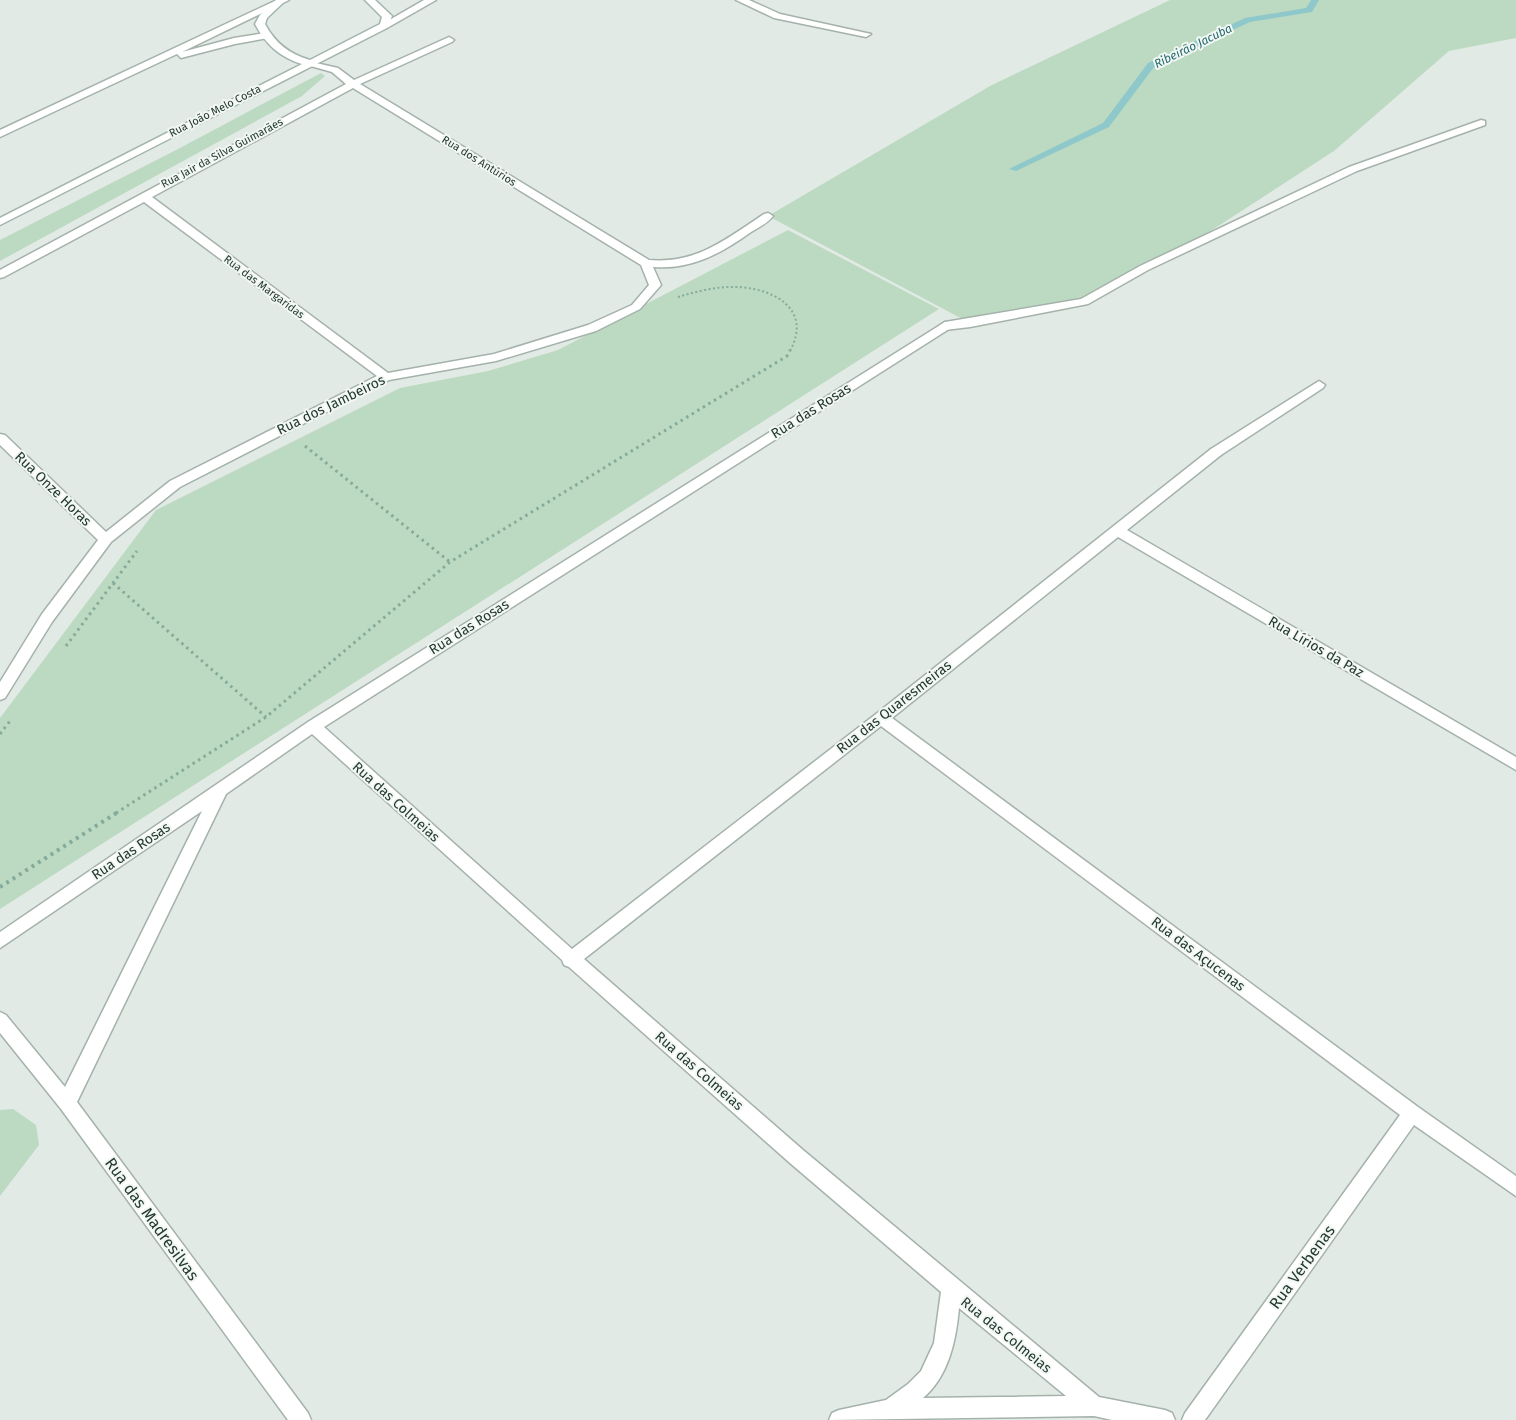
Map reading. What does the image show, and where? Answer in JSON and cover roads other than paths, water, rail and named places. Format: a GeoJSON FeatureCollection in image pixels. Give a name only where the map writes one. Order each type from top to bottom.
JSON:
{"type":"FeatureCollection","features":[{"type":"Feature","properties":{"kind":"street"},"geometry":{"type":"LineString","coordinates":[[373,0],[388,16],[384,26]]}},
{"type":"Feature","properties":{"kind":"street","name":"Rua João Melo Costa"},"geometry":{"type":"LineString","coordinates":[[0,222],[384,26],[431,0]]}},
{"type":"Feature","properties":{"kind":"street"},"geometry":{"type":"LineString","coordinates":[[741,0],[777,16],[866,34]]}},
{"type":"Feature","properties":{"kind":"street"},"geometry":{"type":"LineString","coordinates":[[141,66],[234,41],[265,36],[260,24],[263,17],[282,1]]}},
{"type":"Feature","properties":{"kind":"street"},"geometry":{"type":"LineString","coordinates":[[0,134],[282,1]]}},
{"type":"Feature","properties":{"kind":"street","name":"Rua dos Antúrios"},"geometry":{"type":"LineString","coordinates":[[265,36],[282,53],[334,70],[353,84],[646,263]]}},
{"type":"Feature","properties":{"kind":"street","name":"Rua Jair da Silva Guimarães"},"geometry":{"type":"LineString","coordinates":[[0,275],[353,84],[449,40]]}},
{"type":"Feature","properties":{"kind":"street","name":"Rua das Rosas"},"geometry":{"type":"LineString","coordinates":[[0,941],[313,726],[945,326],[1084,302],[1144,268],[1353,169],[1481,123]]}},
{"type":"Feature","properties":{"kind":"street","name":"Rua das Margaridas"},"geometry":{"type":"LineString","coordinates":[[143,196],[386,377]]}},
{"type":"Feature","properties":{"kind":"street"},"geometry":{"type":"LineString","coordinates":[[646,263],[664,267],[679,266],[712,253],[768,216]]}},
{"type":"Feature","properties":{"kind":"street","name":"Rua dos Jambeiros"},"geometry":{"type":"LineString","coordinates":[[0,694],[48,618],[106,539],[175,484],[386,377],[496,357],[592,328],[636,307],[655,285],[646,263]]}},
{"type":"Feature","properties":{"kind":"street","name":"Rua das Quaresmeiras"},"geometry":{"type":"LineString","coordinates":[[570,960],[881,718],[1216,452],[1319,385]]}},
{"type":"Feature","properties":{"kind":"street","name":"Rua Onze Horas"},"geometry":{"type":"LineString","coordinates":[[0,438],[106,539]]}},
{"type":"Feature","properties":{"kind":"street","name":"Rua Lírios da Paz"},"geometry":{"type":"LineString","coordinates":[[1116,530],[1516,764]]}},
{"type":"Feature","properties":{"kind":"street","name":"Rua das Açucenas"},"geometry":{"type":"LineString","coordinates":[[881,718],[1412,1113],[1516,1187]]}},
{"type":"Feature","properties":{"kind":"street","name":"Rua das Colmeias"},"geometry":{"type":"LineString","coordinates":[[313,726],[570,960],[951,1290],[1094,1406]]}},
{"type":"Feature","properties":{"kind":"street"},"geometry":{"type":"LineString","coordinates":[[67,1103],[220,790]]}},
{"type":"Feature","properties":{"kind":"street","name":"Rua das Madresilvas"},"geometry":{"type":"LineString","coordinates":[[0,1020],[67,1103],[301,1420]]}},
{"type":"Feature","properties":{"kind":"street","name":"Rua Verbenas"},"geometry":{"type":"LineString","coordinates":[[1192,1420],[1412,1113]]}},
{"type":"Feature","properties":{"kind":"street"},"geometry":{"type":"LineString","coordinates":[[892,1415],[919,1388],[933,1370],[942,1351],[947,1333],[951,1290]]}},
{"type":"Feature","properties":{"kind":"street"},"geometry":{"type":"LineString","coordinates":[[839,1420],[892,1415],[1094,1406],[1165,1420]]}},
{"type":"Feature","properties":{"kind":"waterway","name":"Ribeirão Jacuba"},"geometry":{"type":"LineString","coordinates":[[1013,169],[1106,125],[1151,65],[1248,20],[1309,10],[1315,0]]}}]}
